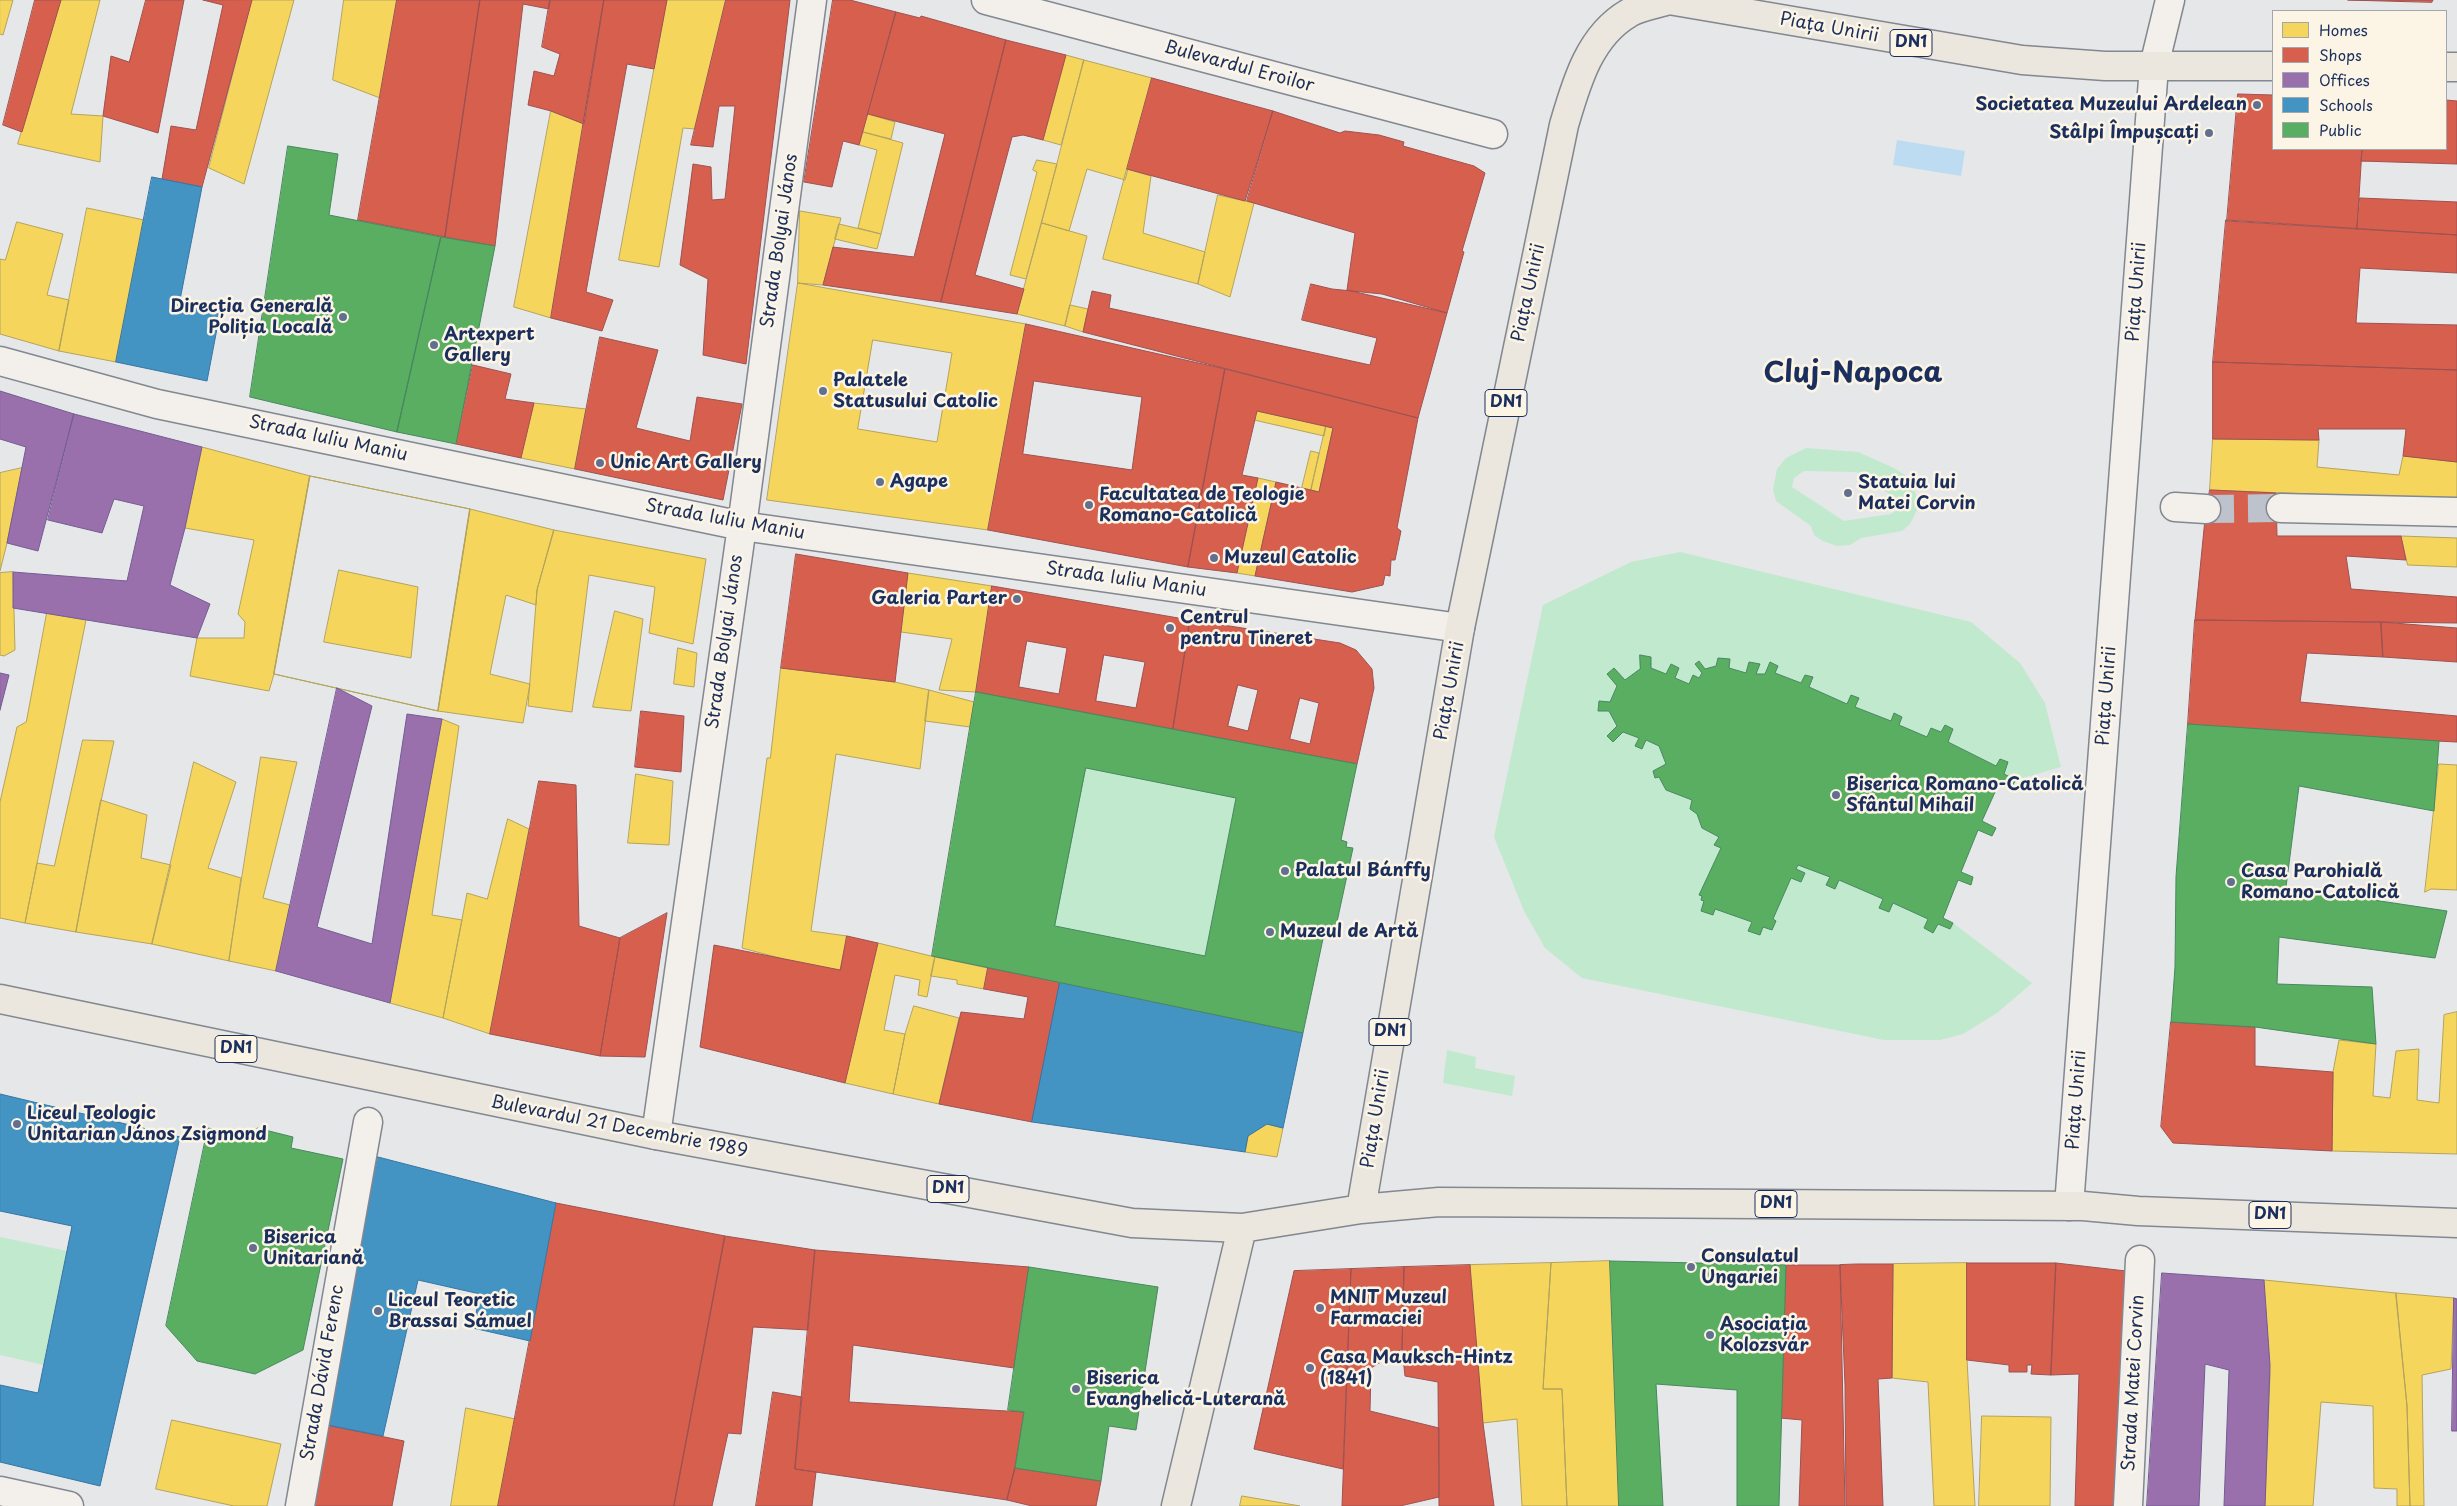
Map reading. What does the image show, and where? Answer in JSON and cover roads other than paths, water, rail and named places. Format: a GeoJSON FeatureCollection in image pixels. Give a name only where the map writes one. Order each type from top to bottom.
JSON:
{"type":"FeatureCollection","features":[{"type":"Feature","properties":{"kind":"main road","name":"Piața Unirii"},"geometry":{"type":"LineString","coordinates":[[1361,1209],[1460,628],[1557,155],[1578,77],[1602,36],[1630,12],[1669,0],[2013,59],[2065,64],[2154,66]]}},
{"type":"Feature","properties":{"kind":"main road","name":"DN1"},"geometry":{"type":"LineString","coordinates":[[2154,66],[2272,66]]}},
{"type":"Feature","properties":{"kind":"main road","name":"Bulevardul 21 Decembrie 1989"},"geometry":{"type":"LineString","coordinates":[[0,1000],[656,1135],[1132,1223],[1242,1228]]}},
{"type":"Feature","properties":{"kind":"main road","name":"DN1"},"geometry":{"type":"LineString","coordinates":[[1242,1228],[1361,1209],[1439,1202],[2076,1206],[2457,1222]]}},
{"type":"Feature","properties":{"kind":"main road"},"geometry":{"type":"LineString","coordinates":[[1176,1506],[1242,1228]]}},
{"type":"Feature","properties":{"kind":"street","name":"Strada Bolyai János"},"geometry":{"type":"LineString","coordinates":[[656,1135],[742,526],[812,0]]}},
{"type":"Feature","properties":{"kind":"street","name":"Bulevardul Eroilor"},"geometry":{"type":"LineString","coordinates":[[986,0],[1493,134]]}},
{"type":"Feature","properties":{"kind":"street"},"geometry":{"type":"LineString","coordinates":[[2154,66],[2170,0]]}},
{"type":"Feature","properties":{"kind":"street","name":"Piața Unirii"},"geometry":{"type":"LineString","coordinates":[[2076,1206],[2154,66]]}},
{"type":"Feature","properties":{"kind":"street","name":"Strada Iuliu Maniu"},"geometry":{"type":"LineString","coordinates":[[0,361],[157,404],[742,526],[1460,628]]}},
{"type":"Feature","properties":{"kind":"street"},"geometry":{"type":"LineString","coordinates":[[2175,507],[2206,509]]}},
{"type":"Feature","properties":{"kind":"street"},"geometry":{"type":"LineString","coordinates":[[2281,508],[2457,512]]}},
{"type":"Feature","properties":{"kind":"street","name":"Strada Dávid Ferenc"},"geometry":{"type":"LineString","coordinates":[[300,1506],[368,1122]]}},
{"type":"Feature","properties":{"kind":"street","name":"Strada Matei Corvin"},"geometry":{"type":"LineString","coordinates":[[2128,1506],[2140,1260]]}},
{"type":"Feature","properties":{"kind":"street"},"geometry":{"type":"LineString","coordinates":[[0,1491],[68,1506]]}},
{"type":"Feature","properties":{"kind":"water"},"geometry":{"type":"Polygon","coordinates":[[[1897,140],[1965,151],[1961,176],[1893,165],[1897,140]]]}},
{"type":"Feature","properties":{"kind":"tunnel"},"geometry":{"type":"LineString","coordinates":[[2206,509],[2281,508]]}},
{"type":"Feature","properties":{"kind":"place","name":"Societatea Muzeului Ardelean"},"geometry":{"type":"Point","coordinates":[2257,105]}},
{"type":"Feature","properties":{"kind":"place","name":"Stâlpi Împușcați"},"geometry":{"type":"Point","coordinates":[2209,133]}},
{"type":"Feature","properties":{"kind":"place","name":"Direcția Generală Poliția Locală"},"geometry":{"type":"Point","coordinates":[343,317]}},
{"type":"Feature","properties":{"kind":"place","name":"Artexpert Gallery"},"geometry":{"type":"Point","coordinates":[434,345]}},
{"type":"Feature","properties":{"kind":"place","name":"Palatele Statusului Catolic"},"geometry":{"type":"Point","coordinates":[823,391]}},
{"type":"Feature","properties":{"kind":"place","name":"Unic Art Gallery"},"geometry":{"type":"Point","coordinates":[600,463]}},
{"type":"Feature","properties":{"kind":"place","name":"Agape"},"geometry":{"type":"Point","coordinates":[880,482]}},
{"type":"Feature","properties":{"kind":"place","name":"Statuia lui Matei Corvin"},"geometry":{"type":"Point","coordinates":[1848,493]}},
{"type":"Feature","properties":{"kind":"place","name":"Facultatea de Teologie Romano-Catolică"},"geometry":{"type":"Point","coordinates":[1089,505]}},
{"type":"Feature","properties":{"kind":"place","name":"Muzeul Catolic"},"geometry":{"type":"Point","coordinates":[1214,558]}},
{"type":"Feature","properties":{"kind":"place","name":"Galeria Parter"},"geometry":{"type":"Point","coordinates":[1017,599]}},
{"type":"Feature","properties":{"kind":"place","name":"Centrul pentru Tineret"},"geometry":{"type":"Point","coordinates":[1170,628]}},
{"type":"Feature","properties":{"kind":"place","name":"Biserica Romano-Catolică Sfântul Mihail"},"geometry":{"type":"Point","coordinates":[1836,795]}},
{"type":"Feature","properties":{"kind":"place","name":"Palatul Bánffy"},"geometry":{"type":"Point","coordinates":[1285,871]}},
{"type":"Feature","properties":{"kind":"place","name":"Casa Parohială Romano-Catolică"},"geometry":{"type":"Point","coordinates":[2231,882]}},
{"type":"Feature","properties":{"kind":"place","name":"Muzeul de Artă"},"geometry":{"type":"Point","coordinates":[1270,932]}},
{"type":"Feature","properties":{"kind":"place","name":"Liceul Teologic Unitarian János Zsigmond"},"geometry":{"type":"Point","coordinates":[17,1124]}},
{"type":"Feature","properties":{"kind":"place","name":"Biserica Unitariană"},"geometry":{"type":"Point","coordinates":[253,1248]}},
{"type":"Feature","properties":{"kind":"place","name":"Consulatul Ungariei"},"geometry":{"type":"Point","coordinates":[1691,1267]}},
{"type":"Feature","properties":{"kind":"place","name":"MNIT Muzeul Farmaciei"},"geometry":{"type":"Point","coordinates":[1320,1308]}},
{"type":"Feature","properties":{"kind":"place","name":"Liceul Teoretic Brassai Sámuel"},"geometry":{"type":"Point","coordinates":[378,1311]}},
{"type":"Feature","properties":{"kind":"place","name":"Asociația Kolozsvár"},"geometry":{"type":"Point","coordinates":[1710,1335]}},
{"type":"Feature","properties":{"kind":"place","name":"Casa Mauksch-Hintz (1841)"},"geometry":{"type":"Point","coordinates":[1310,1368]}},
{"type":"Feature","properties":{"kind":"place","name":"Biserica Evanghelică-Luterană"},"geometry":{"type":"Point","coordinates":[1076,1389]}},
{"type":"Feature","properties":{"kind":"district","name":"Cluj-Napoca"},"geometry":{"type":"Point","coordinates":[1853,374]}}]}
